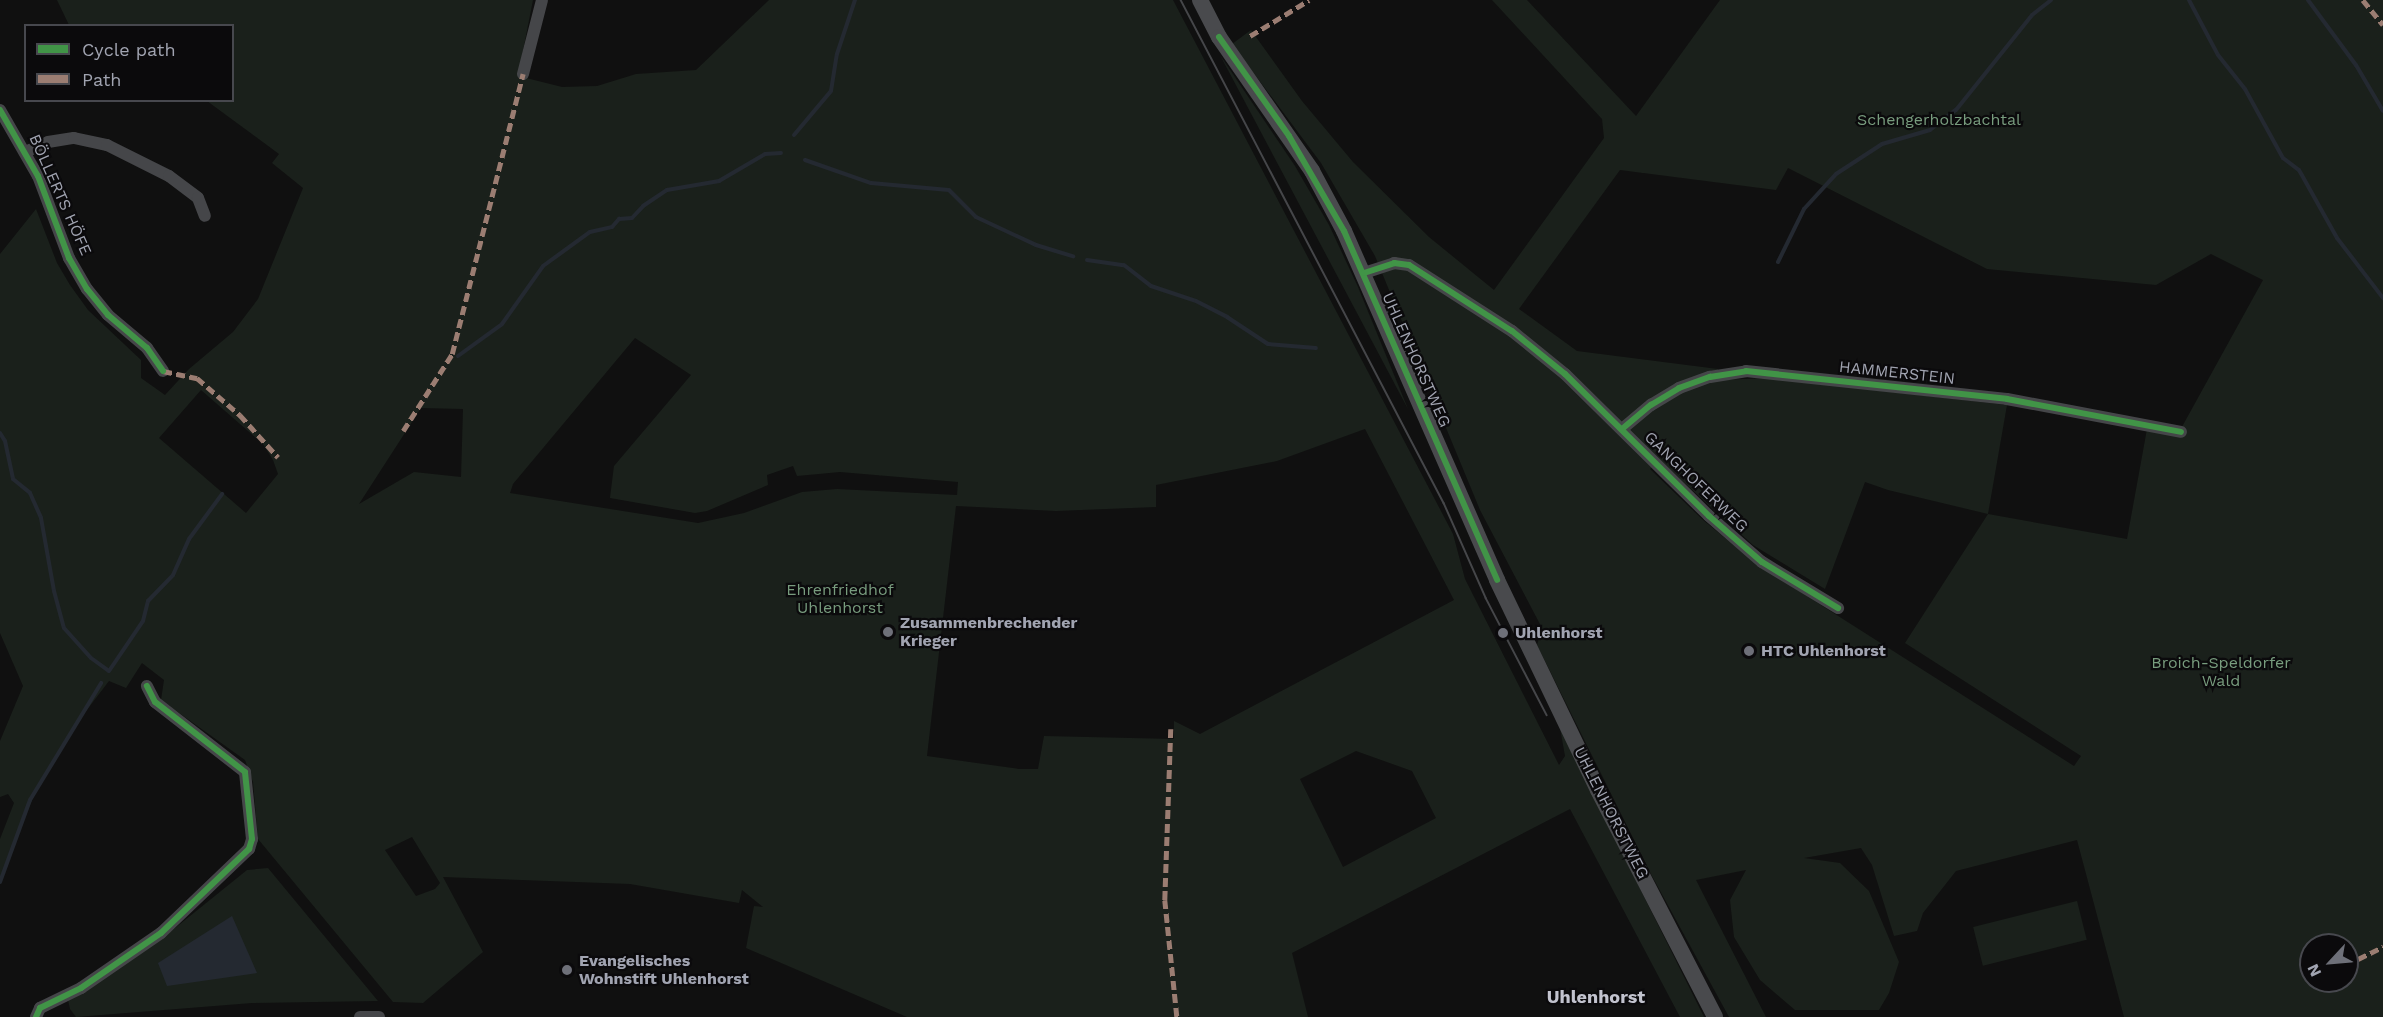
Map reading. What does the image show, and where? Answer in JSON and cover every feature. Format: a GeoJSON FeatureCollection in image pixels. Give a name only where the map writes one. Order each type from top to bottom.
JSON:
{"type":"FeatureCollection","features":[{"type":"Feature","properties":{"kind":"main road","name":"UHLENHORSTWEG"},"geometry":{"type":"LineString","coordinates":[[1200,0],[1219,37],[1312,171],[1364,273],[1497,580],[1598,790],[1715,1017]]}},
{"type":"Feature","properties":{"kind":"street"},"geometry":{"type":"LineString","coordinates":[[523,74],[542,0]]}},
{"type":"Feature","properties":{"kind":"street","name":"BÖLLERTS HÖFE"},"geometry":{"type":"LineString","coordinates":[[0,110],[38,176],[69,258],[87,289],[108,315],[147,348],[163,371]]}},
{"type":"Feature","properties":{"kind":"street"},"geometry":{"type":"LineString","coordinates":[[25,152],[48,142],[74,138],[107,145],[169,176],[198,198],[206,216]]}},
{"type":"Feature","properties":{"kind":"street","name":"GANGHOFERWEG"},"geometry":{"type":"LineString","coordinates":[[1364,273],[1394,263],[1409,265],[1535,348],[1622,429],[1708,516],[1762,562],[1838,608]]}},
{"type":"Feature","properties":{"kind":"street","name":"HAMMERSTEIN"},"geometry":{"type":"LineString","coordinates":[[1622,429],[1651,405],[1678,388],[1710,377],[1746,371],[2007,399],[2181,432]]}},
{"type":"Feature","properties":{"kind":"street"},"geometry":{"type":"LineString","coordinates":[[36,1017],[40,1008],[81,988],[161,933],[249,849],[252,839],[245,772],[155,702],[147,686]]}},
{"type":"Feature","properties":{"kind":"street"},"geometry":{"type":"LineString","coordinates":[[360,1017],[379,1017]]}},
{"type":"Feature","properties":{"kind":"green space","name":"Ehrenfriedhof Uhlenhorst"},"geometry":{"type":"Polygon","coordinates":[[[57,0],[533,0],[518,76],[562,87],[597,86],[636,74],[696,70],[769,0],[1173,0],[1453,534],[1465,579],[1559,765],[1565,756],[1560,728],[1704,1017],[1680,1017],[1570,809],[1292,953],[1308,1017],[907,1017],[746,948],[754,906],[763,907],[742,890],[739,903],[630,884],[443,877],[483,952],[423,1003],[393,1002],[258,839],[253,782],[245,760],[161,700],[164,680],[142,663],[126,688],[109,681],[70,732],[32,800],[0,882],[0,839],[14,803],[8,794],[0,797],[0,741],[23,686],[0,633],[0,254],[36,209],[57,263],[70,285],[88,310],[141,360],[141,378],[165,395],[189,369],[233,332],[258,299],[303,188],[272,163],[279,154],[208,102],[234,102],[234,24],[69,24],[57,0]],[[635,338],[513,484],[510,493],[698,523],[744,513],[802,492],[837,489],[957,495],[958,482],[840,472],[797,476],[793,466],[767,475],[768,485],[707,511],[695,513],[610,498],[614,466],[691,375],[635,338]],[[201,390],[159,438],[246,513],[278,474],[263,444],[201,390]],[[421,408],[359,504],[414,472],[461,477],[463,409],[421,408]],[[1365,429],[1277,461],[1156,485],[1156,507],[1056,511],[956,506],[927,756],[1019,769],[1038,769],[1044,736],[1174,739],[1174,721],[1200,734],[1454,600],[1365,429]],[[1356,751],[1300,779],[1343,867],[1436,818],[1412,771],[1356,751]],[[412,837],[385,850],[416,896],[435,889],[440,883],[412,837]]]}},
{"type":"Feature","properties":{"kind":"green space","name":"Broich-Speldorfer Wald"},"geometry":{"type":"Polygon","coordinates":[[[1492,0],[1527,0],[1636,116],[1720,0],[2383,0],[2383,1017],[2124,1017],[2077,840],[1956,871],[1923,913],[1917,931],[1894,936],[1872,865],[1861,848],[1804,858],[1840,863],[1869,891],[1899,962],[1889,993],[1879,1010],[1795,1010],[1760,980],[1734,937],[1730,900],[1746,870],[1696,880],[1766,1017],[1729,1017],[1652,876],[1537,645],[1542,628],[1480,510],[1375,256],[1321,163],[1232,44],[1251,30],[1302,101],[1353,162],[1429,237],[1494,290],[1604,138],[1602,119],[1492,0]],[[1788,168],[1776,190],[1620,170],[1519,309],[1577,351],[1718,369],[1719,380],[1767,378],[2007,405],[1988,514],[2127,539],[2147,429],[2178,434],[2263,280],[2211,254],[2156,285],[1987,269],[1788,168]],[[1659,460],[1650,469],[1703,520],[1758,565],[2074,766],[2081,756],[1905,643],[1988,514],[1888,490],[1865,482],[1825,589],[1753,545],[1659,460]]]}},
{"type":"Feature","properties":{"kind":"green space"},"geometry":{"type":"Polygon","coordinates":[[[1220,55],[1295,166],[1329,225],[1358,287],[1408,409],[1220,55]]]}},
{"type":"Feature","properties":{"kind":"green space"},"geometry":{"type":"Polygon","coordinates":[[[268,868],[378,1001],[252,1003],[76,1017],[70,1009],[68,1000],[164,937],[247,870],[268,868]]]}},
{"type":"Feature","properties":{"kind":"green space"},"geometry":{"type":"Polygon","coordinates":[[[2077,901],[2087,940],[1983,966],[1973,927],[2077,901]]]}},
{"type":"Feature","properties":{"kind":"shaded area"},"geometry":{"type":"Polygon","coordinates":[[[232,916],[257,973],[167,986],[158,963],[232,916]]]}},
{"type":"Feature","properties":{"kind":"waterway"},"geometry":{"type":"LineString","coordinates":[[794,135],[831,91],[837,54],[855,0]]}},
{"type":"Feature","properties":{"kind":"waterway"},"geometry":{"type":"LineString","coordinates":[[1778,262],[1804,209],[1836,174],[1882,144],[1930,130],[1956,110],[2032,15],[2051,0]]}},
{"type":"Feature","properties":{"kind":"waterway"},"geometry":{"type":"LineString","coordinates":[[2189,0],[2218,55],[2245,89],[2283,158],[2299,170],[2337,238],[2383,298]]}},
{"type":"Feature","properties":{"kind":"waterway"},"geometry":{"type":"LineString","coordinates":[[2308,0],[2356,65],[2383,111]]}},
{"type":"Feature","properties":{"kind":"waterway"},"geometry":{"type":"LineString","coordinates":[[458,356],[502,324],[543,266],[590,232],[612,227],[619,219],[632,218],[643,206],[667,190],[719,181],[765,154],[781,153]]}},
{"type":"Feature","properties":{"kind":"waterway"},"geometry":{"type":"LineString","coordinates":[[805,160],[871,183],[949,190],[976,217],[1036,245],[1073,256]]}},
{"type":"Feature","properties":{"kind":"waterway"},"geometry":{"type":"LineString","coordinates":[[1087,260],[1124,265],[1151,286],[1196,301],[1227,317],[1268,344],[1316,348]]}},
{"type":"Feature","properties":{"kind":"waterway"},"geometry":{"type":"LineString","coordinates":[[0,433],[5,441],[13,479],[30,493],[41,518],[54,591],[64,628],[91,658],[109,671],[143,621],[148,601],[173,575],[189,539],[222,494]]}},
{"type":"Feature","properties":{"kind":"waterway"},"geometry":{"type":"LineString","coordinates":[[0,882],[30,800],[101,683]]}},
{"type":"Feature","properties":{"kind":"tram line"},"geometry":{"type":"LineString","coordinates":[[1181,0],[1444,503],[1486,598],[1547,715]]}},
{"type":"Feature","properties":{"kind":"marked path"},"geometry":{"type":"LineString","coordinates":[[1250,36],[1309,0]]}},
{"type":"Feature","properties":{"kind":"marked path"},"geometry":{"type":"LineString","coordinates":[[2363,0],[2383,25]]}},
{"type":"Feature","properties":{"kind":"marked path"},"geometry":{"type":"LineString","coordinates":[[403,431],[452,354],[523,74]]}},
{"type":"Feature","properties":{"kind":"marked path"},"geometry":{"type":"LineString","coordinates":[[163,371],[197,378],[240,415],[278,457]]}},
{"type":"Feature","properties":{"kind":"marked path"},"geometry":{"type":"LineString","coordinates":[[1171,729],[1165,900],[1177,1017]]}},
{"type":"Feature","properties":{"kind":"marked path"},"geometry":{"type":"LineString","coordinates":[[2359,959],[2383,947]]}},
{"type":"Feature","properties":{"kind":"cycle path"},"geometry":{"type":"LineString","coordinates":[[1219,37],[1289,136],[1344,231],[1497,580]]}},
{"type":"Feature","properties":{"kind":"cycle path"},"geometry":{"type":"LineString","coordinates":[[0,110],[38,176],[69,258],[87,289],[108,315],[147,348],[163,371]]}},
{"type":"Feature","properties":{"kind":"cycle path"},"geometry":{"type":"LineString","coordinates":[[1364,273],[1394,263],[1409,265],[1512,331],[1565,374],[1709,516],[1762,562],[1838,608]]}},
{"type":"Feature","properties":{"kind":"cycle path"},"geometry":{"type":"LineString","coordinates":[[1622,429],[1651,405],[1679,388],[1710,377],[1746,371],[2007,399],[2181,432]]}},
{"type":"Feature","properties":{"kind":"cycle path"},"geometry":{"type":"LineString","coordinates":[[36,1017],[40,1008],[81,988],[161,933],[249,849],[252,839],[245,772],[155,702],[147,686]]}},
{"type":"Feature","properties":{"kind":"place","name":"Zusammenbrechender Krieger"},"geometry":{"type":"Point","coordinates":[888,632]}},
{"type":"Feature","properties":{"kind":"place","name":"Uhlenhorst"},"geometry":{"type":"Point","coordinates":[1503,633]}},
{"type":"Feature","properties":{"kind":"place","name":"HTC Uhlenhorst"},"geometry":{"type":"Point","coordinates":[1749,651]}},
{"type":"Feature","properties":{"kind":"place","name":"Evangelisches Wohnstift Uhlenhorst"},"geometry":{"type":"Point","coordinates":[567,970]}},
{"type":"Feature","properties":{"kind":"district","name":"Uhlenhorst"},"geometry":{"type":"Point","coordinates":[1596,997]}},
{"type":"Feature","properties":{"kind":"park label","name":"Schengerholzbachtal"},"geometry":{"type":"Point","coordinates":[1939,120]}}]}
